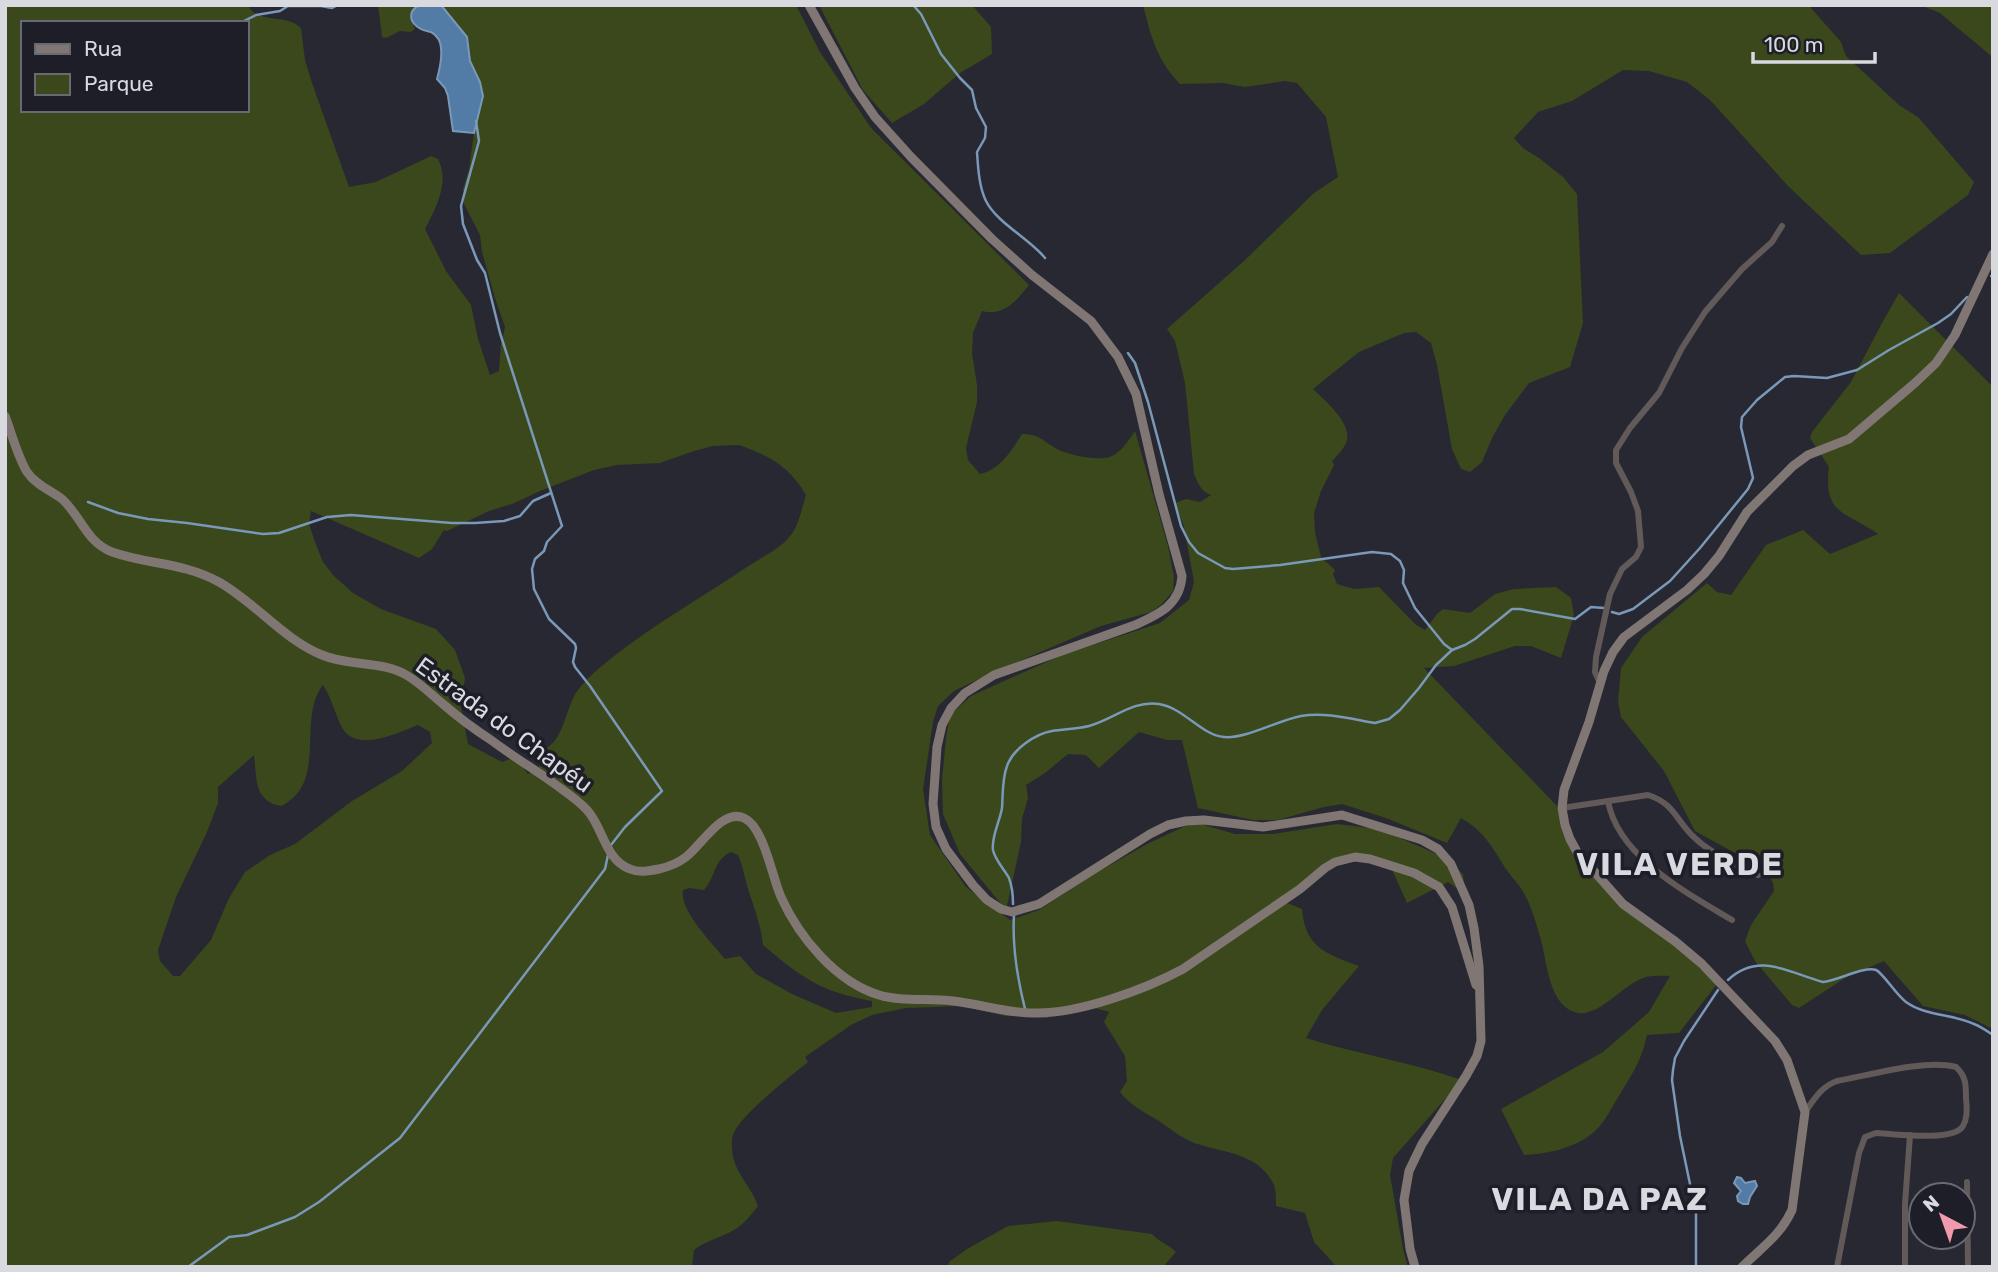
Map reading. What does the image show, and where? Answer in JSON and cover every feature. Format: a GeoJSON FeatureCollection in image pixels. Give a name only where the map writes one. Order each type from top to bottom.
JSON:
{"type":"FeatureCollection","features":[{"type":"Feature","properties":{"kind":"street"},"geometry":{"type":"LineString","coordinates":[[809,5],[855,88],[911,158],[1032,275],[1091,321],[1118,357],[1136,394],[1159,494],[1182,576],[1181,590],[1173,602],[1157,614],[1135,625],[994,675],[965,694],[951,708],[942,725],[937,747],[933,804],[936,827],[946,849],[973,886],[987,900],[1012,912],[1039,905],[1108,859],[1168,825],[1186,821],[1204,820],[1263,827],[1342,815],[1422,840],[1438,849],[1451,864],[1465,894],[1475,928],[1482,1027],[1477,1056],[1422,1144],[1409,1171],[1404,1200],[1415,1267]]}},
{"type":"Feature","properties":{"kind":"street"},"geometry":{"type":"LineString","coordinates":[[1600,683],[1595,672],[1596,657],[1610,594],[1622,569],[1636,557],[1641,547],[1638,511],[1616,463],[1616,450],[1659,393],[1682,348],[1705,312],[1742,269],[1772,243],[1782,226]]}},
{"type":"Feature","properties":{"kind":"street"},"geometry":{"type":"LineString","coordinates":[[1805,1112],[1787,1060],[1776,1041],[1702,964],[1623,904],[1577,852],[1570,839],[1562,808],[1564,790],[1600,683],[1613,652],[1624,637],[1687,590],[1704,573],[1719,556],[1742,518],[1769,488],[1808,455],[1849,439],[1936,363],[1955,335],[1993,254]]}},
{"type":"Feature","properties":{"kind":"street","name":"Estrada do Chapéu"},"geometry":{"type":"LineString","coordinates":[[5,416],[28,473],[71,508],[97,545],[125,556],[177,565],[202,573],[224,585],[302,645],[318,654],[351,664],[380,665],[407,676],[486,737],[575,798],[594,818],[606,844],[623,866],[634,871],[667,867],[684,859],[719,823],[734,816],[750,822],[763,843],[782,900],[801,932],[825,960],[865,990],[895,998],[955,1001],[1032,1013],[1059,1011],[1095,1003],[1156,982],[1183,969],[1291,895],[1325,868],[1335,862],[1355,857],[1415,873],[1439,887],[1452,907],[1479,997]]}},
{"type":"Feature","properties":{"kind":"street"},"geometry":{"type":"LineString","coordinates":[[1562,808],[1648,795],[1668,804],[1686,830],[1697,840],[1758,875]]}},
{"type":"Feature","properties":{"kind":"street"},"geometry":{"type":"LineString","coordinates":[[1608,801],[1610,812],[1620,832],[1651,867],[1688,894],[1732,920]]}},
{"type":"Feature","properties":{"kind":"street"},"geometry":{"type":"LineString","coordinates":[[1742,1267],[1772,1241],[1785,1225],[1792,1210],[1805,1112],[1819,1091],[1837,1081],[1920,1066],[1948,1065],[1956,1068],[1965,1078],[1966,1110],[1963,1126],[1954,1133],[1876,1133],[1865,1137],[1859,1153],[1838,1267]]}},
{"type":"Feature","properties":{"kind":"street"},"geometry":{"type":"LineString","coordinates":[[1905,1267],[1905,1204],[1910,1135]]}},
{"type":"Feature","properties":{"kind":"green space"},"geometry":{"type":"Polygon","coordinates":[[[5,5],[247,5],[261,16],[296,24],[301,28],[305,60],[349,187],[376,182],[431,156],[438,159],[443,177],[442,186],[425,229],[446,271],[471,305],[478,339],[490,375],[499,371],[505,327],[482,252],[480,235],[464,204],[463,189],[480,111],[480,82],[470,61],[467,37],[441,5],[796,5],[820,52],[871,128],[1029,285],[1009,306],[997,312],[982,311],[973,333],[972,353],[977,402],[966,448],[968,460],[980,474],[987,472],[1005,458],[1022,434],[1037,437],[1069,453],[1107,458],[1119,452],[1135,431],[1168,546],[1174,577],[1173,591],[1151,612],[1101,626],[987,675],[954,691],[938,706],[923,789],[930,835],[966,887],[1010,920],[1039,910],[1147,844],[1194,822],[1235,834],[1273,834],[1337,824],[1379,829],[1444,857],[1463,874],[1465,894],[1448,882],[1407,903],[1390,865],[1344,857],[1287,903],[1302,909],[1308,933],[1320,948],[1359,966],[1322,1010],[1306,1038],[1462,1080],[1393,1158],[1390,1175],[1408,1267],[1337,1267],[1314,1242],[1305,1213],[1276,1206],[1274,1185],[1260,1167],[1232,1153],[1190,1141],[1129,1101],[1120,1092],[1127,1081],[1125,1056],[1104,1022],[1109,1012],[1088,1006],[1044,1017],[1006,1016],[962,1006],[906,1008],[872,1015],[851,1025],[805,1057],[808,1062],[755,1107],[737,1127],[732,1137],[735,1164],[758,1206],[738,1228],[694,1250],[692,1267],[5,1267],[5,5]],[[739,445],[713,446],[660,463],[617,465],[594,470],[444,530],[432,549],[419,558],[311,511],[309,524],[323,562],[353,593],[381,609],[436,629],[455,650],[465,678],[461,707],[468,744],[502,762],[515,757],[528,774],[551,758],[544,749],[556,739],[574,697],[593,674],[643,635],[776,549],[794,531],[806,495],[800,485],[778,463],[739,445]],[[323,685],[315,699],[312,715],[308,767],[304,782],[295,796],[281,806],[265,799],[256,779],[254,755],[218,787],[218,803],[176,897],[158,950],[160,961],[173,976],[180,976],[211,940],[229,898],[245,872],[270,855],[295,844],[352,801],[402,771],[432,743],[430,732],[418,725],[377,739],[356,739],[347,734],[341,726],[323,685]],[[731,852],[721,859],[704,890],[683,890],[683,898],[691,916],[725,959],[740,956],[756,974],[792,994],[836,1013],[872,1007],[872,1001],[839,993],[813,982],[763,945],[758,918],[738,855],[731,852]]]}},
{"type":"Feature","properties":{"kind":"green space"},"geometry":{"type":"Polygon","coordinates":[[[378,5],[422,5],[414,8],[411,20],[415,29],[382,37],[378,5]]]}},
{"type":"Feature","properties":{"kind":"green space"},"geometry":{"type":"Polygon","coordinates":[[[819,5],[972,5],[991,27],[992,54],[960,73],[924,104],[892,123],[863,90],[819,5]]]}},
{"type":"Feature","properties":{"kind":"green space"},"geometry":{"type":"Polygon","coordinates":[[[1143,5],[1811,5],[1841,42],[1846,56],[1899,105],[1919,118],[1974,182],[1968,195],[1890,253],[1861,255],[1789,187],[1710,100],[1687,82],[1649,71],[1623,70],[1572,101],[1538,112],[1514,138],[1523,148],[1563,177],[1577,194],[1583,323],[1570,367],[1529,383],[1505,415],[1482,462],[1470,472],[1461,469],[1452,449],[1431,343],[1416,332],[1404,333],[1359,352],[1313,389],[1337,413],[1346,428],[1347,436],[1343,448],[1332,461],[1334,465],[1314,513],[1321,557],[1335,570],[1333,574],[1337,584],[1354,589],[1379,587],[1416,625],[1425,630],[1443,609],[1470,613],[1495,594],[1514,589],[1556,587],[1571,598],[1574,615],[1561,658],[1531,646],[1515,646],[1454,666],[1424,668],[1556,805],[1570,842],[1622,907],[1673,943],[1717,984],[1679,1033],[1647,1035],[1636,1066],[1602,1123],[1583,1140],[1564,1148],[1524,1155],[1501,1109],[1603,1052],[1649,1012],[1670,976],[1643,978],[1595,1010],[1586,1013],[1568,1009],[1555,994],[1536,923],[1523,891],[1487,840],[1461,818],[1447,843],[1386,818],[1342,804],[1278,820],[1253,820],[1198,808],[1182,740],[1167,740],[1139,732],[1099,768],[1086,755],[1068,754],[1026,785],[1028,798],[1007,906],[1002,905],[960,854],[943,814],[942,780],[950,715],[971,696],[1062,655],[1160,623],[1189,600],[1194,582],[1184,527],[1175,503],[1186,499],[1200,502],[1211,495],[1202,489],[1194,474],[1185,383],[1175,341],[1167,329],[1244,261],[1314,193],[1338,177],[1326,117],[1297,83],[1285,81],[1245,87],[1223,83],[1180,84],[1156,48],[1143,5]]]}},
{"type":"Feature","properties":{"kind":"green space"},"geometry":{"type":"Polygon","coordinates":[[[1920,5],[1993,5],[1993,55],[1940,13],[1920,5]]]}},
{"type":"Feature","properties":{"kind":"green space"},"geometry":{"type":"Polygon","coordinates":[[[1899,293],[1993,387],[1993,1029],[1965,1015],[1923,1006],[1884,961],[1845,978],[1799,1008],[1792,1005],[1755,961],[1745,941],[1751,925],[1774,891],[1766,870],[1695,831],[1664,771],[1621,717],[1618,701],[1621,668],[1642,637],[1707,583],[1717,592],[1731,595],[1766,545],[1803,530],[1830,554],[1878,534],[1847,516],[1833,504],[1828,483],[1829,467],[1810,438],[1851,382],[1899,293]]]}},
{"type":"Feature","properties":{"kind":"green space"},"geometry":{"type":"Polygon","coordinates":[[[1057,1221],[1152,1234],[1176,1252],[1163,1267],[948,1267],[949,1262],[967,1249],[1008,1226],[1057,1221]]]}},
{"type":"Feature","properties":{"kind":"water"},"geometry":{"type":"Polygon","coordinates":[[[420,5],[441,5],[467,37],[470,61],[483,96],[474,133],[453,131],[448,96],[437,79],[441,54],[439,40],[432,33],[417,26],[411,17],[413,10],[420,5]]]}},
{"type":"Feature","properties":{"kind":"water"},"geometry":{"type":"Polygon","coordinates":[[[1737,1177],[1745,1183],[1755,1181],[1757,1186],[1748,1204],[1738,1201],[1737,1196],[1741,1191],[1734,1183],[1737,1177]]]}},
{"type":"Feature","properties":{"kind":"waterway"},"geometry":{"type":"LineString","coordinates":[[244,21],[256,15],[280,11],[288,6],[332,8],[338,5]]}},
{"type":"Feature","properties":{"kind":"waterway"},"geometry":{"type":"LineString","coordinates":[[913,5],[921,14],[941,54],[972,90],[976,108],[986,127],[985,138],[977,152],[980,183],[986,201],[998,217],[1045,258]]}},
{"type":"Feature","properties":{"kind":"waterway"},"geometry":{"type":"LineString","coordinates":[[476,121],[479,141],[461,206],[463,224],[485,273],[500,333],[562,526],[535,559],[532,569],[534,589],[549,619],[575,644],[575,667],[662,791],[625,827],[611,845]]}},
{"type":"Feature","properties":{"kind":"waterway"},"geometry":{"type":"LineString","coordinates":[[1612,612],[1619,614],[1633,609],[1670,581],[1748,489],[1753,478],[1741,427],[1742,417],[1757,400],[1785,377],[1827,378],[1857,370],[1938,323],[1967,297]]}},
{"type":"Feature","properties":{"kind":"waterway"},"geometry":{"type":"LineString","coordinates":[[1128,353],[1135,363],[1148,402],[1181,526],[1198,553],[1225,568],[1233,569],[1372,552],[1391,554],[1400,561],[1404,570],[1403,583],[1415,608],[1452,650]]}},
{"type":"Feature","properties":{"kind":"waterway"},"geometry":{"type":"LineString","coordinates":[[88,502],[118,513],[148,519],[263,534],[279,533],[327,517],[351,515],[452,523],[504,521],[520,516],[533,501],[551,493]]}},
{"type":"Feature","properties":{"kind":"waterway"},"geometry":{"type":"LineString","coordinates":[[1013,904],[1010,881],[994,854],[993,840],[1002,808],[1007,766],[1019,748],[1039,735],[1089,726],[1131,708],[1149,704],[1168,706],[1208,732],[1224,737],[1242,735],[1292,718],[1311,715],[1339,716],[1375,723],[1389,719],[1400,710],[1436,665],[1452,650],[1475,639],[1512,609],[1575,619],[1591,607],[1604,608]]}},
{"type":"Feature","properties":{"kind":"waterway"},"geometry":{"type":"LineString","coordinates":[[188,1267],[229,1237],[247,1235],[295,1217],[319,1202],[400,1138],[605,869],[608,855]]}},
{"type":"Feature","properties":{"kind":"waterway"},"geometry":{"type":"LineString","coordinates":[[1014,915],[1016,962],[1025,1009]]}},
{"type":"Feature","properties":{"kind":"waterway"},"geometry":{"type":"LineString","coordinates":[[1728,980],[1740,971],[1763,966],[1823,982],[1865,970],[1876,970],[1902,999],[1914,1007],[1966,1021],[1993,1035]]}},
{"type":"Feature","properties":{"kind":"waterway"},"geometry":{"type":"LineString","coordinates":[[1696,1267],[1696,1213],[1672,1080],[1675,1058],[1718,990]]}},
{"type":"Feature","properties":{"kind":"district","name":"VILA VERDE"},"geometry":{"type":"Point","coordinates":[1680,864]}},
{"type":"Feature","properties":{"kind":"district","name":"VILA DA PAZ"},"geometry":{"type":"Point","coordinates":[1600,1199]}}]}
